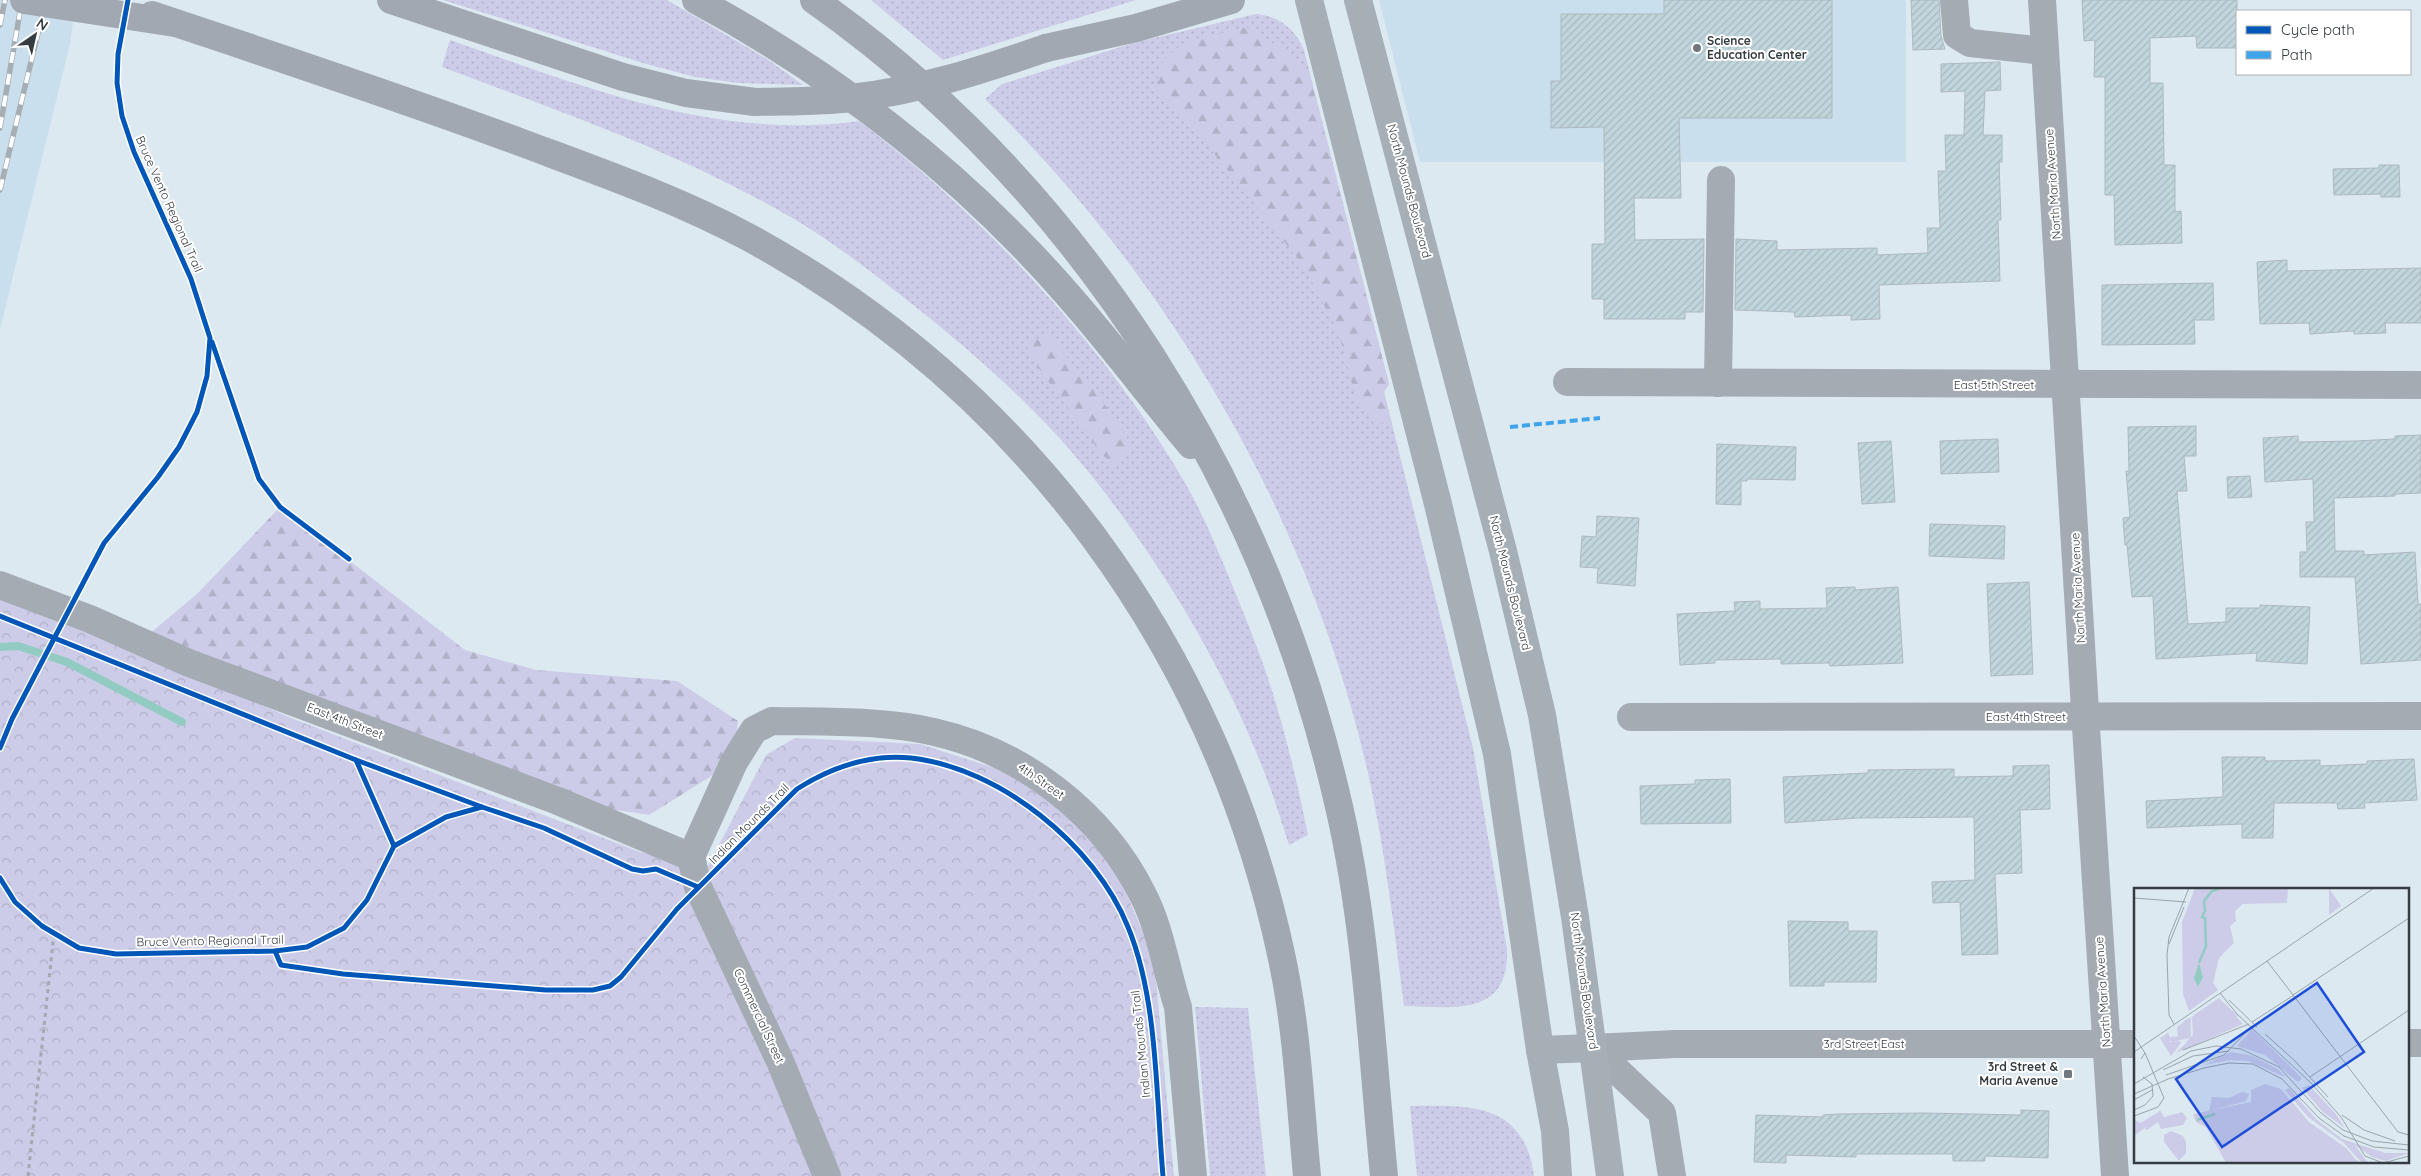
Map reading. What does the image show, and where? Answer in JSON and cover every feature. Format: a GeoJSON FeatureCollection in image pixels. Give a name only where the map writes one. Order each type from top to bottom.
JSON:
{"type":"FeatureCollection","features":[{"type":"Feature","properties":{"kind":"highway"},"geometry":{"type":"LineString","coordinates":[[24,0],[175,23]]}},
{"type":"Feature","properties":{"kind":"highway"},"geometry":{"type":"LineString","coordinates":[[106,0],[413,103],[652,192],[746,236],[822,281],[889,328],[977,403],[1057,489],[1126,581],[1186,683],[1233,788],[1253,846],[1282,957],[1290,1007],[1307,1176]]}},
{"type":"Feature","properties":{"kind":"highway"},"geometry":{"type":"LineString","coordinates":[[392,0],[623,77],[686,92],[755,102],[850,99],[891,92],[952,78],[1046,48],[1136,28],[1231,0]]}},
{"type":"Feature","properties":{"kind":"highway"},"geometry":{"type":"LineString","coordinates":[[696,0],[773,45],[890,125],[980,204],[1022,244],[1086,316],[1227,488]]}},
{"type":"Feature","properties":{"kind":"highway"},"geometry":{"type":"LineString","coordinates":[[814,0],[872,44],[930,94],[1006,170],[1054,224],[1101,283],[1163,372],[1194,424],[1227,488],[1256,548],[1284,620],[1318,722],[1340,812],[1361,933],[1384,1176]]}},
{"type":"Feature","properties":{"kind":"main road"},"geometry":{"type":"LineString","coordinates":[[1309,0],[1438,504],[1497,754],[1540,1050],[1555,1132],[1558,1176]]}},
{"type":"Feature","properties":{"kind":"main road","name":"North Mounds Boulevard"},"geometry":{"type":"LineString","coordinates":[[1358,0],[1500,541],[1542,715],[1575,917],[1610,1176]]}},
{"type":"Feature","properties":{"kind":"main road"},"geometry":{"type":"LineString","coordinates":[[1540,1050],[1593,1048]]}},
{"type":"Feature","properties":{"kind":"street"},"geometry":{"type":"LineString","coordinates":[[1959,0],[1957,34],[1970,43],[2045,51]]}},
{"type":"Feature","properties":{"kind":"street","name":"North Maria Avenue"},"geometry":{"type":"LineString","coordinates":[[2042,0],[2085,717],[2116,1176]]}},
{"type":"Feature","properties":{"kind":"street"},"geometry":{"type":"LineString","coordinates":[[1718,383],[1721,180]]}},
{"type":"Feature","properties":{"kind":"street","name":"East 5th Street"},"geometry":{"type":"LineString","coordinates":[[1567,382],[2421,385]]}},
{"type":"Feature","properties":{"kind":"street","name":"East 4th Street"},"geometry":{"type":"LineString","coordinates":[[0,585],[90,619],[189,663],[558,801],[691,857]]}},
{"type":"Feature","properties":{"kind":"street","name":"East 4th Street"},"geometry":{"type":"LineString","coordinates":[[1631,717],[2421,716]]}},
{"type":"Feature","properties":{"kind":"street","name":"4th Street"},"geometry":{"type":"LineString","coordinates":[[691,857],[734,762],[754,730],[772,721],[889,726],[934,732],[987,749],[1037,777],[1081,810],[1104,834],[1127,865],[1144,896],[1157,926],[1178,1007],[1193,1176]]}},
{"type":"Feature","properties":{"kind":"street","name":"Commercial Street"},"geometry":{"type":"LineString","coordinates":[[691,857],[698,887],[780,1061],[828,1176]]}},
{"type":"Feature","properties":{"kind":"street"},"geometry":{"type":"LineString","coordinates":[[2408,1043],[2421,1043]]}},
{"type":"Feature","properties":{"kind":"street","name":"3rd Street East"},"geometry":{"type":"LineString","coordinates":[[1593,1048],[1675,1044],[2134,1044]]}},
{"type":"Feature","properties":{"kind":"street"},"geometry":{"type":"LineString","coordinates":[[1593,1048],[1662,1113],[1672,1176]]}},
{"type":"Feature","properties":{"kind":"path"},"geometry":{"type":"LineString","coordinates":[[48,929],[62,938]]}},
{"type":"Feature","properties":{"kind":"path"},"geometry":{"type":"LineString","coordinates":[[28,1176],[54,933]]}},
{"type":"Feature","properties":{"kind":"shaded area"},"geometry":{"type":"Polygon","coordinates":[[[0,0],[76,0],[70,44],[0,329],[0,0]]]}},
{"type":"Feature","properties":{"kind":"shaded area"},"geometry":{"type":"Polygon","coordinates":[[[1379,0],[1906,0],[1906,162],[1420,162],[1379,0]]]}},
{"type":"Feature","properties":{"kind":"green space"},"geometry":{"type":"Polygon","coordinates":[[[443,0],[667,0],[767,59],[803,85],[738,83],[695,77],[646,64],[443,0]]]}},
{"type":"Feature","properties":{"kind":"green space"},"geometry":{"type":"Polygon","coordinates":[[[871,0],[1136,0],[943,60],[871,0]]]}},
{"type":"Feature","properties":{"kind":"green space"},"geometry":{"type":"Polygon","coordinates":[[[1256,14],[1272,18],[1285,25],[1296,36],[1304,50],[1389,384],[1384,392],[1473,748],[1507,949],[1505,971],[1499,987],[1488,998],[1474,1004],[1458,1007],[1404,1006],[1389,889],[1374,802],[1343,679],[1310,587],[1271,496],[1224,409],[1172,325],[1115,245],[1052,169],[985,99],[1002,84],[1133,43],[1256,14]]]}},
{"type":"Feature","properties":{"kind":"green space"},"geometry":{"type":"Polygon","coordinates":[[[1247,27],[1286,52],[1309,73],[1389,384],[1384,392],[1391,421],[1375,425],[1356,398],[1339,334],[1305,268],[1190,123],[1155,90],[1163,60],[1186,41],[1247,27]]]}},
{"type":"Feature","properties":{"kind":"green space"},"geometry":{"type":"Polygon","coordinates":[[[450,40],[600,91],[650,105],[702,116],[753,123],[806,125],[859,121],[950,197],[994,239],[1077,330],[1150,427],[1181,476],[1202,515],[1220,555],[1266,673],[1281,720],[1308,835],[1289,845],[1268,782],[1252,741],[1233,701],[1192,622],[1144,546],[1071,451],[981,361],[846,253],[780,211],[698,169],[614,132],[442,67],[450,40]]]}},
{"type":"Feature","properties":{"kind":"green space"},"geometry":{"type":"Polygon","coordinates":[[[1049,335],[1101,399],[1131,444],[1121,460],[1112,464],[1100,452],[1040,370],[1026,344],[1049,335]]]}},
{"type":"Feature","properties":{"kind":"green space"},"geometry":{"type":"Polygon","coordinates":[[[280,507],[465,650],[536,670],[677,681],[738,721],[734,762],[649,815],[558,801],[141,641],[198,593],[280,507]]]}},
{"type":"Feature","properties":{"kind":"green space"},"geometry":{"type":"Polygon","coordinates":[[[0,588],[291,718],[640,852],[707,868],[766,755],[795,738],[920,744],[1010,773],[1066,814],[1115,867],[1154,958],[1174,1176],[0,1176],[0,588]]]}},
{"type":"Feature","properties":{"kind":"green space"},"geometry":{"type":"Polygon","coordinates":[[[1195,1007],[1248,1008],[1266,1176],[1210,1176],[1195,1007]]]}},
{"type":"Feature","properties":{"kind":"green space"},"geometry":{"type":"Polygon","coordinates":[[[1410,1106],[1473,1108],[1491,1113],[1506,1121],[1519,1134],[1528,1152],[1534,1176],[1417,1176],[1410,1106]]]}},
{"type":"Feature","properties":{"kind":"building","name":"Science Education Center"},"geometry":{"type":"Polygon","coordinates":[[[1664,0],[1832,0],[1832,118],[1679,118],[1681,198],[1634,198],[1635,240],[1704,239],[1703,312],[1685,312],[1685,319],[1604,319],[1604,299],[1592,299],[1592,244],[1605,244],[1604,127],[1551,128],[1551,81],[1561,81],[1561,14],[1664,14],[1664,0]]]}},
{"type":"Feature","properties":{"kind":"building"},"geometry":{"type":"Polygon","coordinates":[[[1911,0],[1939,0],[1941,36],[1945,49],[1913,50],[1911,0]]]}},
{"type":"Feature","properties":{"kind":"building"},"geometry":{"type":"Polygon","coordinates":[[[2082,0],[2237,0],[2236,48],[2197,48],[2196,36],[2150,38],[2150,83],[2163,83],[2164,165],[2175,165],[2175,212],[2181,211],[2182,243],[2115,245],[2114,195],[2105,195],[2105,77],[2094,77],[2095,40],[2084,41],[2082,0]]]}},
{"type":"Feature","properties":{"kind":"building"},"geometry":{"type":"Polygon","coordinates":[[[2000,62],[2001,90],[1985,91],[1983,135],[2002,135],[2002,162],[1999,162],[2001,220],[1998,220],[2000,281],[1879,285],[1880,319],[1851,320],[1851,315],[1795,317],[1794,312],[1735,310],[1736,239],[1777,241],[1777,250],[1877,248],[1877,255],[1928,253],[1927,228],[1940,228],[1938,171],[1946,171],[1945,135],[1964,135],[1965,91],[1941,92],[1941,64],[2000,62]]]}},
{"type":"Feature","properties":{"kind":"building"},"geometry":{"type":"Polygon","coordinates":[[[2379,165],[2399,165],[2400,197],[2381,197],[2381,194],[2334,195],[2333,169],[2379,168],[2379,165]]]}},
{"type":"Feature","properties":{"kind":"building"},"geometry":{"type":"Polygon","coordinates":[[[2287,260],[2287,271],[2421,268],[2421,323],[2385,323],[2386,333],[2354,334],[2354,331],[2310,334],[2309,323],[2260,324],[2257,262],[2287,260]]]}},
{"type":"Feature","properties":{"kind":"building"},"geometry":{"type":"Polygon","coordinates":[[[2213,283],[2214,320],[2194,320],[2195,344],[2102,345],[2102,285],[2213,283]]]}},
{"type":"Feature","properties":{"kind":"building"},"geometry":{"type":"Polygon","coordinates":[[[2196,426],[2196,456],[2184,456],[2187,491],[2177,491],[2188,624],[2226,622],[2226,608],[2260,608],[2260,605],[2310,607],[2307,664],[2256,661],[2257,653],[2156,659],[2153,596],[2132,597],[2127,545],[2125,545],[2123,518],[2130,517],[2126,471],[2129,471],[2128,427],[2196,426]]]}},
{"type":"Feature","properties":{"kind":"building"},"geometry":{"type":"Polygon","coordinates":[[[2421,435],[2421,493],[2395,494],[2395,496],[2334,498],[2335,551],[2364,551],[2364,555],[2415,552],[2418,604],[2421,604],[2421,660],[2361,664],[2355,577],[2300,577],[2300,552],[2307,552],[2306,522],[2314,522],[2313,479],[2265,482],[2263,438],[2298,436],[2298,442],[2356,441],[2395,439],[2395,436],[2421,435]]]}},
{"type":"Feature","properties":{"kind":"building"},"geometry":{"type":"Polygon","coordinates":[[[1998,439],[1999,472],[1941,474],[1940,441],[1998,439]]]}},
{"type":"Feature","properties":{"kind":"building"},"geometry":{"type":"Polygon","coordinates":[[[1891,441],[1895,502],[1862,504],[1858,443],[1891,441]]]}},
{"type":"Feature","properties":{"kind":"building"},"geometry":{"type":"Polygon","coordinates":[[[1717,444],[1796,447],[1795,480],[1747,479],[1747,481],[1741,481],[1741,505],[1716,504],[1717,444]]]}},
{"type":"Feature","properties":{"kind":"building"},"geometry":{"type":"Polygon","coordinates":[[[2250,476],[2252,497],[2228,498],[2227,477],[2250,476]]]}},
{"type":"Feature","properties":{"kind":"building"},"geometry":{"type":"Polygon","coordinates":[[[1597,516],[1639,518],[1635,586],[1597,583],[1598,568],[1580,567],[1582,536],[1596,537],[1597,516]]]}},
{"type":"Feature","properties":{"kind":"building"},"geometry":{"type":"Polygon","coordinates":[[[1930,524],[2005,526],[2004,559],[1929,556],[1930,524]]]}},
{"type":"Feature","properties":{"kind":"building"},"geometry":{"type":"Polygon","coordinates":[[[2029,582],[2033,674],[1991,676],[1987,584],[2029,582]]]}},
{"type":"Feature","properties":{"kind":"building"},"geometry":{"type":"Polygon","coordinates":[[[1855,587],[1855,590],[1898,587],[1903,663],[1830,666],[1829,663],[1781,664],[1781,659],[1715,660],[1715,663],[1680,665],[1677,614],[1735,611],[1734,602],[1760,601],[1760,609],[1827,608],[1826,588],[1855,587]]]}},
{"type":"Feature","properties":{"kind":"building"},"geometry":{"type":"Polygon","coordinates":[[[2222,757],[2265,757],[2265,761],[2320,760],[2320,766],[2414,759],[2417,800],[2364,803],[2365,808],[2338,809],[2337,803],[2274,803],[2273,838],[2242,838],[2242,824],[2147,828],[2146,801],[2223,797],[2222,757]]]}},
{"type":"Feature","properties":{"kind":"building"},"geometry":{"type":"Polygon","coordinates":[[[2049,765],[2050,809],[2020,810],[2022,873],[1995,874],[1998,954],[1962,955],[1960,902],[1933,903],[1932,882],[1975,880],[1974,817],[1857,818],[1785,823],[1783,777],[1868,773],[1868,770],[1954,769],[1954,777],[2013,776],[2013,766],[2049,765]]]}},
{"type":"Feature","properties":{"kind":"building"},"geometry":{"type":"Polygon","coordinates":[[[1730,779],[1731,823],[1641,824],[1640,786],[1695,784],[1695,780],[1730,779]]]}},
{"type":"Feature","properties":{"kind":"building"},"geometry":{"type":"Polygon","coordinates":[[[1788,921],[1848,922],[1848,931],[1877,931],[1876,982],[1824,982],[1824,986],[1790,986],[1788,921]]]}},
{"type":"Feature","properties":{"kind":"building"},"geometry":{"type":"Polygon","coordinates":[[[2021,1110],[2049,1111],[2048,1158],[1985,1156],[1985,1161],[1953,1161],[1953,1154],[1856,1154],[1856,1157],[1786,1155],[1786,1163],[1754,1162],[1756,1115],[1823,1117],[1823,1115],[1838,1114],[1924,1113],[2021,1115],[2021,1110]]]}},
{"type":"Feature","properties":{"kind":"waterway"},"geometry":{"type":"LineString","coordinates":[[0,647],[18,646],[67,662],[182,722]]}},
{"type":"Feature","properties":{"kind":"railway"},"geometry":{"type":"LineString","coordinates":[[0,25],[5,0]]}},
{"type":"Feature","properties":{"kind":"railway"},"geometry":{"type":"LineString","coordinates":[[0,128],[22,0]]}},
{"type":"Feature","properties":{"kind":"railway"},"geometry":{"type":"LineString","coordinates":[[0,190],[46,0]]}},
{"type":"Feature","properties":{"kind":"marked path"},"geometry":{"type":"LineString","coordinates":[[1510,427],[1600,418]]}},
{"type":"Feature","properties":{"kind":"cycle path","name":"Bruce Vento Regional Trail"},"geometry":{"type":"LineString","coordinates":[[0,748],[12,719],[104,543],[158,477],[179,447],[197,412],[207,376],[210,338],[191,279],[134,152],[122,116],[117,83],[118,54],[128,0]]}},
{"type":"Feature","properties":{"kind":"cycle path"},"geometry":{"type":"LineString","coordinates":[[212,342],[259,479],[280,507],[349,559]]}},
{"type":"Feature","properties":{"kind":"cycle path"},"geometry":{"type":"LineString","coordinates":[[0,616],[356,760],[544,828],[632,869],[643,871],[656,869],[698,887]]}},
{"type":"Feature","properties":{"kind":"cycle path","name":"Indian Mounds Trail"},"geometry":{"type":"LineString","coordinates":[[275,951],[281,965],[343,974],[546,990],[593,990],[610,986],[621,977],[677,909],[797,789],[837,769],[881,758],[911,758],[945,765],[978,777],[1010,794],[1040,816],[1068,840],[1093,867],[1113,897],[1128,927],[1138,955],[1145,985],[1154,1049],[1163,1176]]}},
{"type":"Feature","properties":{"kind":"cycle path","name":"Bruce Vento Regional Trail"},"geometry":{"type":"LineString","coordinates":[[0,878],[15,902],[42,926],[79,948],[116,954],[275,951],[307,947],[344,928],[367,900],[394,846],[356,760]]}},
{"type":"Feature","properties":{"kind":"cycle path"},"geometry":{"type":"LineString","coordinates":[[394,846],[446,817],[482,807]]}},
{"type":"Feature","properties":{"kind":"place","name":"Science Education Center"},"geometry":{"type":"Point","coordinates":[1697,48]}},
{"type":"Feature","properties":{"kind":"place","name":"3rd Street & Maria Avenue"},"geometry":{"type":"Point","coordinates":[2068,1074]}}]}
